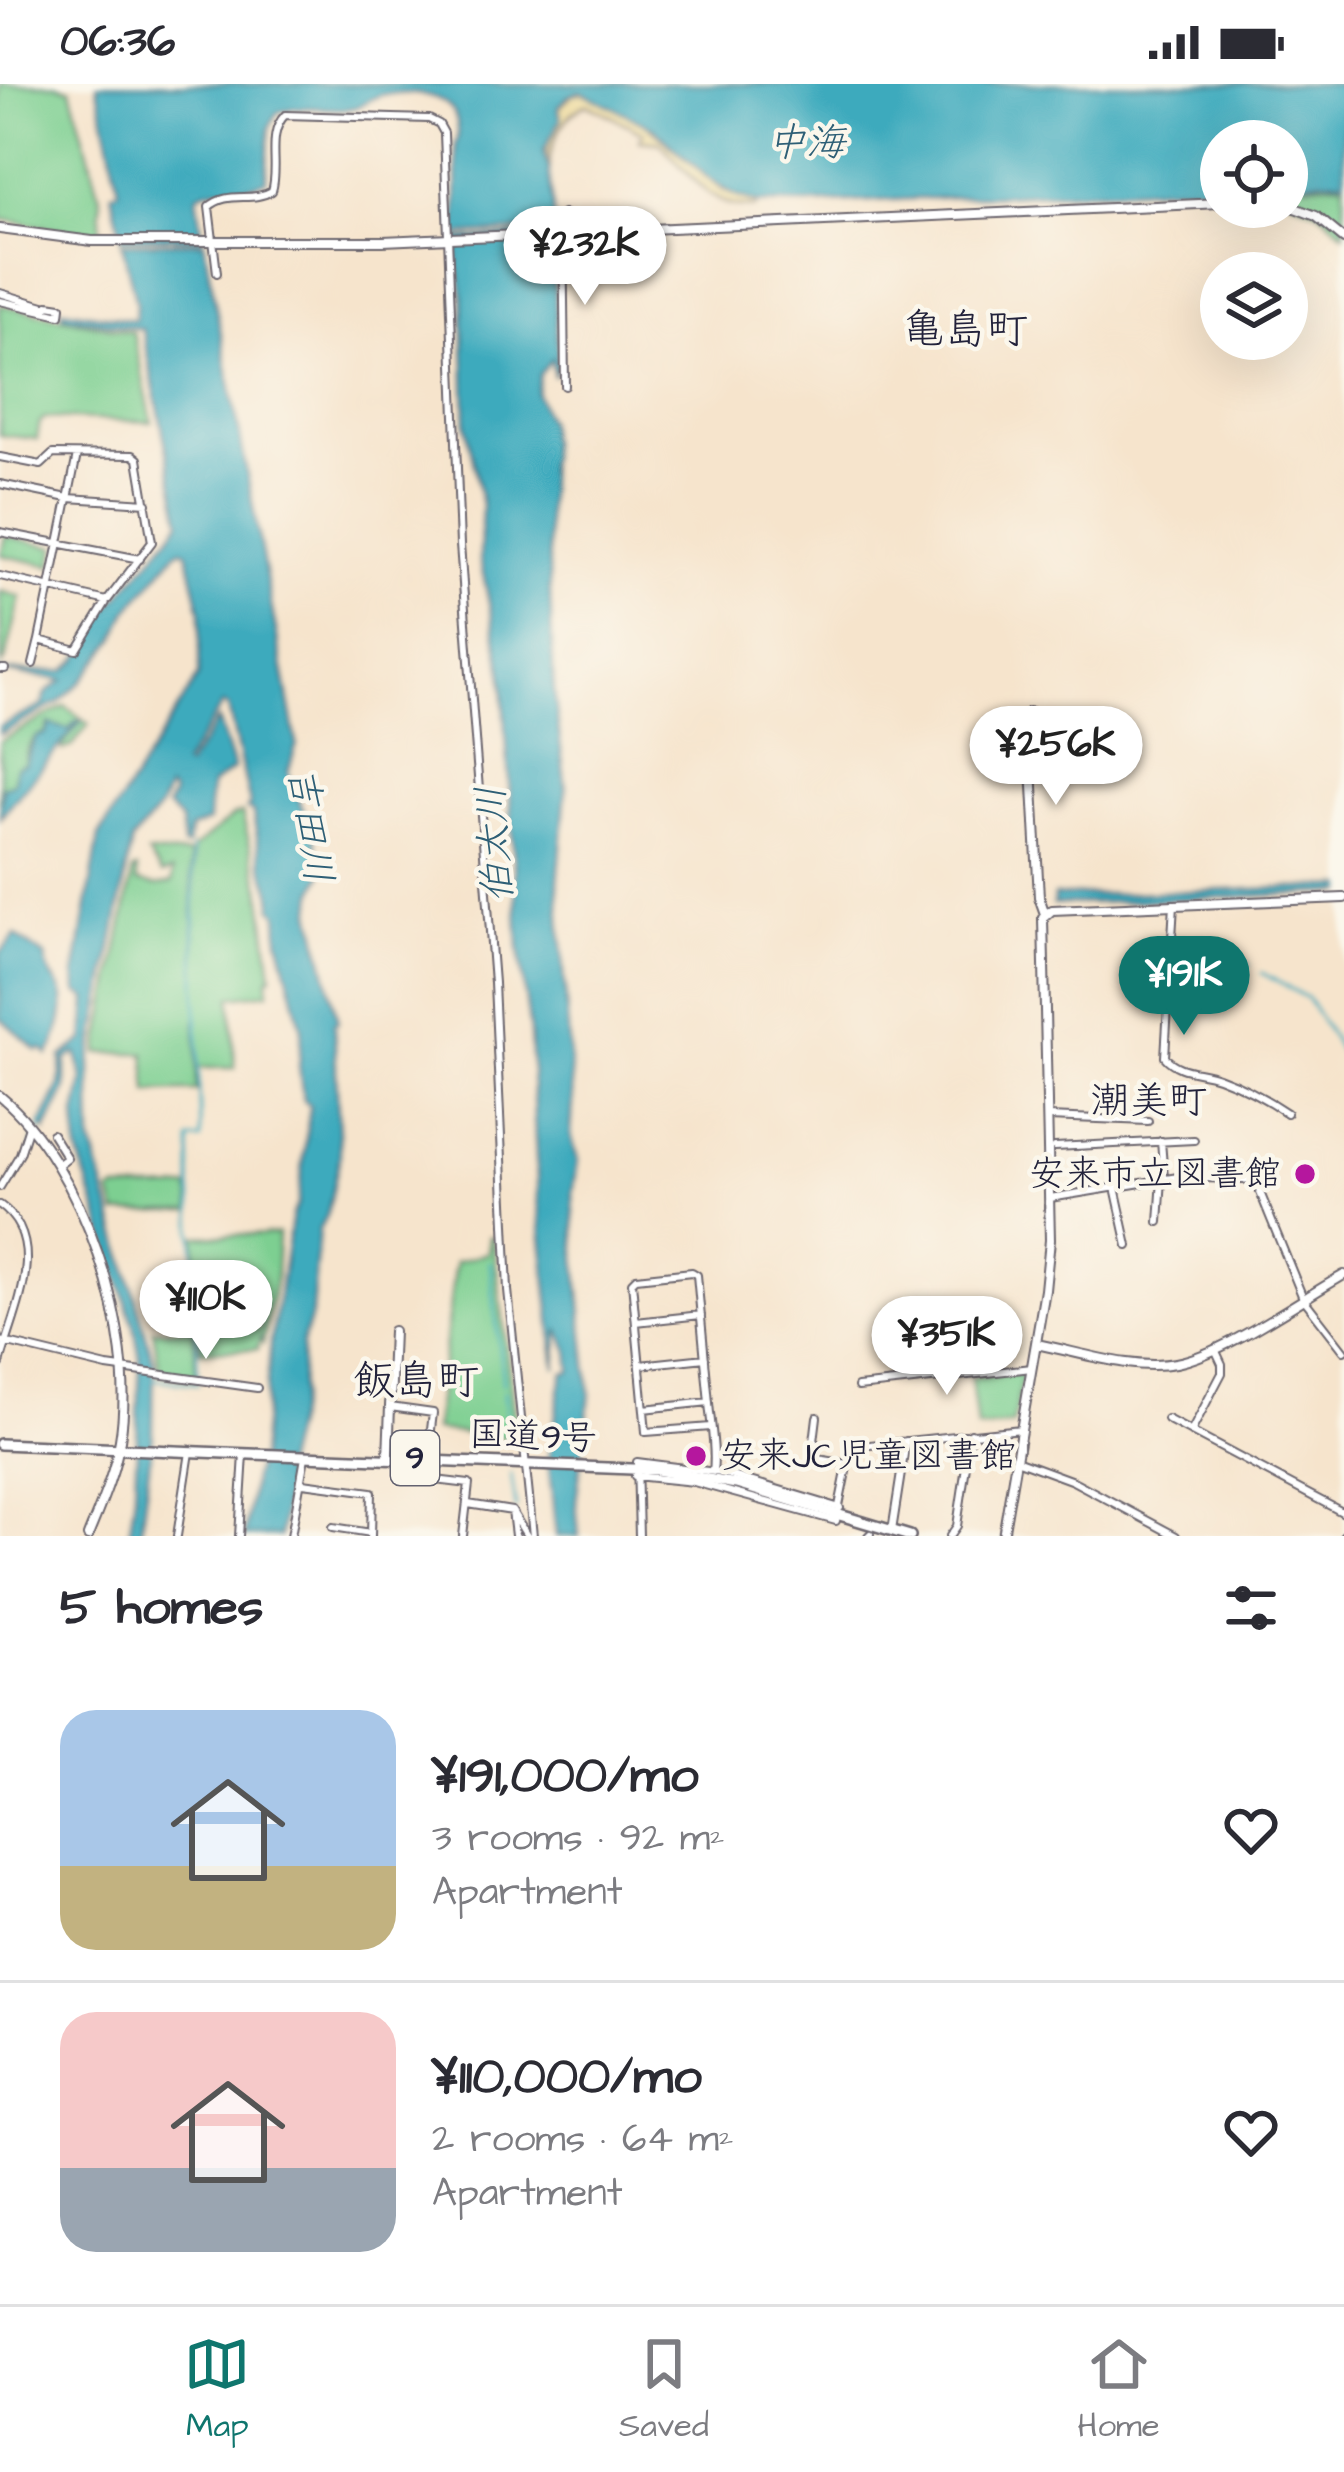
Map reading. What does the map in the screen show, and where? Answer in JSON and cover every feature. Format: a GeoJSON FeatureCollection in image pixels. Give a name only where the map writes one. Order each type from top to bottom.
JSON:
{"type":"FeatureCollection","features":[{"type":"Feature","properties":{"kind":"highway","name":"国道9号"},"geometry":{"type":"LineString","coordinates":[[0,1444],[388,1457],[695,1474],[839,1511],[910,1536]]}},
{"type":"Feature","properties":{"kind":"street"},"geometry":{"type":"LineString","coordinates":[[218,273],[209,240],[208,211],[215,200],[272,191],[275,127],[285,115],[429,119],[440,124],[460,545],[494,983],[508,1290],[530,1536]]}},
{"type":"Feature","properties":{"kind":"street"},"geometry":{"type":"LineString","coordinates":[[0,229],[34,236],[121,241],[445,239],[1200,203]]}},
{"type":"Feature","properties":{"kind":"street"},"geometry":{"type":"LineString","coordinates":[[563,214],[565,386]]}},
{"type":"Feature","properties":{"kind":"street"},"geometry":{"type":"LineString","coordinates":[[1308,214],[1344,239]]}},
{"type":"Feature","properties":{"kind":"street"},"geometry":{"type":"LineString","coordinates":[[0,297],[61,310]]}},
{"type":"Feature","properties":{"kind":"street"},"geometry":{"type":"LineString","coordinates":[[33,664],[77,454]]}},
{"type":"Feature","properties":{"kind":"street"},"geometry":{"type":"LineString","coordinates":[[0,458],[41,465],[51,455],[135,456],[147,503],[153,538],[107,601],[79,650],[39,640]]}},
{"type":"Feature","properties":{"kind":"street"},"geometry":{"type":"LineString","coordinates":[[0,484],[68,498],[147,503]]}},
{"type":"Feature","properties":{"kind":"street"},"geometry":{"type":"LineString","coordinates":[[0,532],[140,559]]}},
{"type":"Feature","properties":{"kind":"street"},"geometry":{"type":"LineString","coordinates":[[0,576],[107,601]]}},
{"type":"Feature","properties":{"kind":"street"},"geometry":{"type":"LineString","coordinates":[[1028,712],[1039,896],[1046,914]]}},
{"type":"Feature","properties":{"kind":"street"},"geometry":{"type":"LineString","coordinates":[[1003,1536],[1046,1290],[1050,1198],[1040,929],[1046,914],[1052,910],[1344,898]]}},
{"type":"Feature","properties":{"kind":"street"},"geometry":{"type":"LineString","coordinates":[[1174,904],[1165,1057],[1175,1067],[1246,1089],[1287,1113]]}},
{"type":"Feature","properties":{"kind":"street"},"geometry":{"type":"LineString","coordinates":[[0,1096],[59,1164],[91,1240],[121,1340],[119,1448],[88,1536]]}},
{"type":"Feature","properties":{"kind":"street"},"geometry":{"type":"LineString","coordinates":[[1048,1117],[1148,1121]]}},
{"type":"Feature","properties":{"kind":"street"},"geometry":{"type":"LineString","coordinates":[[0,1187],[32,1128]]}},
{"type":"Feature","properties":{"kind":"street"},"geometry":{"type":"LineString","coordinates":[[52,1134],[67,1157],[59,1164]]}},
{"type":"Feature","properties":{"kind":"street"},"geometry":{"type":"LineString","coordinates":[[1055,1147],[1194,1140]]}},
{"type":"Feature","properties":{"kind":"street"},"geometry":{"type":"LineString","coordinates":[[1159,1222],[1161,1142]]}},
{"type":"Feature","properties":{"kind":"street"},"geometry":{"type":"LineString","coordinates":[[1050,1198],[1163,1179],[1257,1181],[1303,1298],[1344,1351]]}},
{"type":"Feature","properties":{"kind":"street"},"geometry":{"type":"LineString","coordinates":[[1115,1187],[1128,1246]]}},
{"type":"Feature","properties":{"kind":"street"},"geometry":{"type":"LineString","coordinates":[[0,1364],[25,1270],[27,1244],[20,1225],[1,1206]]}},
{"type":"Feature","properties":{"kind":"street"},"geometry":{"type":"LineString","coordinates":[[711,1427],[650,1433],[632,1282],[697,1275],[709,1402],[711,1427],[714,1472]]}},
{"type":"Feature","properties":{"kind":"street"},"geometry":{"type":"LineString","coordinates":[[1036,1344],[1162,1364],[1214,1348],[1344,1275]]}},
{"type":"Feature","properties":{"kind":"street"},"geometry":{"type":"LineString","coordinates":[[636,1322],[701,1316]]}},
{"type":"Feature","properties":{"kind":"street"},"geometry":{"type":"LineString","coordinates":[[388,1457],[393,1331]]}},
{"type":"Feature","properties":{"kind":"street"},"geometry":{"type":"LineString","coordinates":[[3,1341],[124,1370],[257,1388]]}},
{"type":"Feature","properties":{"kind":"street"},"geometry":{"type":"LineString","coordinates":[[1191,1432],[1222,1373],[1214,1348]]}},
{"type":"Feature","properties":{"kind":"street"},"geometry":{"type":"LineString","coordinates":[[640,1365],[705,1358]]}},
{"type":"Feature","properties":{"kind":"street"},"geometry":{"type":"LineString","coordinates":[[858,1387],[1032,1368]]}},
{"type":"Feature","properties":{"kind":"street"},"geometry":{"type":"LineString","coordinates":[[644,1409],[709,1402]]}},
{"type":"Feature","properties":{"kind":"street"},"geometry":{"type":"LineString","coordinates":[[390,1407],[433,1413],[429,1445]]}},
{"type":"Feature","properties":{"kind":"street"},"geometry":{"type":"LineString","coordinates":[[817,1418],[811,1457],[848,1464]]}},
{"type":"Feature","properties":{"kind":"street"},"geometry":{"type":"LineString","coordinates":[[1167,1419],[1344,1513]]}},
{"type":"Feature","properties":{"kind":"street"},"geometry":{"type":"LineString","coordinates":[[633,1471],[711,1485],[834,1520],[851,1447],[1021,1429]]}},
{"type":"Feature","properties":{"kind":"street"},"geometry":{"type":"LineString","coordinates":[[950,1536],[957,1526],[971,1433]]}},
{"type":"Feature","properties":{"kind":"street"},"geometry":{"type":"LineString","coordinates":[[892,1531],[907,1441]]}},
{"type":"Feature","properties":{"kind":"street"},"geometry":{"type":"LineString","coordinates":[[177,1536],[190,1452]]}},
{"type":"Feature","properties":{"kind":"street"},"geometry":{"type":"LineString","coordinates":[[239,1536],[247,1454]]}},
{"type":"Feature","properties":{"kind":"street"},"geometry":{"type":"LineString","coordinates":[[291,1536],[304,1456]]}},
{"type":"Feature","properties":{"kind":"street"},"geometry":{"type":"LineString","coordinates":[[1016,1460],[1072,1481],[1176,1536]]}},
{"type":"Feature","properties":{"kind":"street"},"geometry":{"type":"LineString","coordinates":[[639,1536],[633,1471],[637,1462],[714,1472],[839,1511]]}},
{"type":"Feature","properties":{"kind":"street"},"geometry":{"type":"LineString","coordinates":[[426,1468],[427,1479],[469,1484],[464,1536]]}},
{"type":"Feature","properties":{"kind":"street"},"geometry":{"type":"LineString","coordinates":[[302,1483],[372,1492],[371,1534],[333,1527]]}},
{"type":"Feature","properties":{"kind":"street"},"geometry":{"type":"LineString","coordinates":[[468,1504],[512,1511],[530,1536]]}},
{"type":"Feature","properties":{"kind":"street"},"geometry":{"type":"LineString","coordinates":[[512,1511],[514,1536]]}},
{"type":"Feature","properties":{"kind":"green space"},"geometry":{"type":"Polygon","coordinates":[[[0,84],[56,84],[71,89],[101,200],[100,232],[0,219],[0,84]]]}},
{"type":"Feature","properties":{"kind":"green space"},"geometry":{"type":"Polygon","coordinates":[[[1344,182],[1344,233],[1308,207],[1308,184],[1344,182]]]}},
{"type":"Feature","properties":{"kind":"green space"},"geometry":{"type":"Polygon","coordinates":[[[0,305],[133,332],[152,422],[45,418],[37,439],[0,435],[0,305]]]}},
{"type":"Feature","properties":{"kind":"green space"},"geometry":{"type":"Polygon","coordinates":[[[5,536],[56,547],[52,566],[1,555],[5,536]]]}},
{"type":"Feature","properties":{"kind":"green space"},"geometry":{"type":"Polygon","coordinates":[[[0,591],[21,597],[2,665],[0,591]]]}},
{"type":"Feature","properties":{"kind":"green space"},"geometry":{"type":"Polygon","coordinates":[[[65,706],[89,724],[63,750],[81,721],[69,730],[48,725],[46,734],[30,744],[25,763],[16,768],[14,783],[3,787],[0,802],[0,741],[65,706]]]}},
{"type":"Feature","properties":{"kind":"green space"},"geometry":{"type":"Polygon","coordinates":[[[242,813],[261,889],[272,976],[269,992],[231,997],[235,1068],[199,1068],[196,1019],[197,1091],[148,1092],[145,1053],[98,1053],[133,870],[137,869],[137,882],[172,883],[173,871],[162,874],[148,854],[190,854],[196,972],[193,849],[242,813]]]}},
{"type":"Feature","properties":{"kind":"green space"},"geometry":{"type":"Polygon","coordinates":[[[190,1188],[191,1211],[117,1214],[111,1193],[114,1190],[190,1188]]]}},
{"type":"Feature","properties":{"kind":"green space"},"geometry":{"type":"Polygon","coordinates":[[[278,1234],[276,1276],[263,1343],[260,1337],[258,1349],[200,1351],[200,1329],[260,1329],[263,1304],[197,1305],[195,1236],[278,1234]]]}},
{"type":"Feature","properties":{"kind":"green space"},"geometry":{"type":"Polygon","coordinates":[[[489,1237],[493,1237],[517,1439],[434,1430],[455,1262],[488,1253],[489,1237]]]}},
{"type":"Feature","properties":{"kind":"green space"},"geometry":{"type":"Polygon","coordinates":[[[194,1329],[196,1379],[160,1372],[153,1330],[194,1329]]]}},
{"type":"Feature","properties":{"kind":"green space"},"geometry":{"type":"Polygon","coordinates":[[[1023,1373],[1013,1425],[977,1429],[971,1378],[1023,1373]]]}},
{"type":"Feature","properties":{"kind":"sand"},"geometry":{"type":"Polygon","coordinates":[[[574,93],[587,93],[644,122],[724,191],[756,207],[740,207],[712,196],[659,142],[639,140],[643,133],[587,104],[559,131],[550,169],[546,150],[561,119],[559,108],[574,93]]]}},
{"type":"Feature","properties":{"kind":"water","name":"中海"},"geometry":{"type":"Polygon","coordinates":[[[97,84],[1344,84],[1344,179],[1308,181],[1308,120],[1200,120],[1200,186],[757,203],[709,179],[654,128],[580,91],[558,107],[561,119],[543,152],[555,229],[456,235],[456,119],[443,102],[410,94],[378,96],[353,108],[295,108],[277,113],[270,126],[266,180],[197,195],[203,238],[122,238],[111,193],[119,190],[97,84]]]}},
{"type":"Feature","properties":{"kind":"water"},"geometry":{"type":"Polygon","coordinates":[[[556,233],[548,256],[555,288],[558,366],[554,377],[552,359],[540,374],[537,394],[548,423],[554,691],[566,789],[558,884],[573,1103],[571,1135],[578,1160],[573,1194],[576,1251],[590,1394],[576,1502],[579,1536],[556,1536],[548,1459],[563,1373],[571,1371],[559,1329],[556,1368],[538,1199],[502,667],[480,559],[482,505],[466,425],[463,296],[455,240],[556,233]]]}},
{"type":"Feature","properties":{"kind":"water","name":"吉田川"},"geometry":{"type":"Polygon","coordinates":[[[204,242],[297,744],[288,772],[312,822],[322,876],[312,911],[338,1022],[334,1023],[340,1156],[327,1216],[319,1229],[312,1313],[302,1343],[300,1397],[283,1467],[280,1536],[244,1536],[260,1456],[271,1341],[292,1215],[298,1204],[310,1106],[303,1100],[302,1029],[279,939],[278,914],[272,908],[228,707],[223,704],[183,765],[218,720],[234,769],[211,785],[208,822],[190,829],[188,846],[183,846],[181,821],[167,807],[173,794],[168,789],[159,809],[132,841],[91,1060],[92,1143],[154,1363],[153,1436],[140,1536],[129,1536],[140,1359],[134,1326],[78,1152],[76,1115],[83,1080],[77,1053],[66,1060],[66,1090],[46,1131],[41,1124],[60,1085],[62,1057],[84,1040],[87,999],[77,992],[75,975],[99,836],[199,675],[201,612],[187,551],[175,554],[127,612],[116,638],[81,682],[58,703],[0,734],[0,726],[43,705],[46,693],[63,680],[0,672],[64,671],[72,665],[108,610],[181,520],[142,329],[63,315],[62,309],[135,320],[136,303],[122,243],[204,242]]]}},
{"type":"Feature","properties":{"kind":"water"},"geometry":{"type":"Polygon","coordinates":[[[81,721],[0,818],[3,787],[14,783],[16,767],[25,763],[36,737],[46,734],[50,724],[69,730],[81,721]]]}},
{"type":"Feature","properties":{"kind":"water"},"geometry":{"type":"Polygon","coordinates":[[[1344,886],[1344,892],[1053,905],[1054,896],[1344,886]]]}},
{"type":"Feature","properties":{"kind":"water"},"geometry":{"type":"Polygon","coordinates":[[[15,935],[45,956],[61,990],[61,1024],[48,1055],[0,1018],[0,953],[15,935]]]}},
{"type":"Feature","properties":{"kind":"waterway"},"geometry":{"type":"LineString","coordinates":[[192,849],[201,1140],[190,1140],[198,1379]]}},
{"type":"Feature","properties":{"kind":"waterway"},"geometry":{"type":"LineString","coordinates":[[1183,937],[1185,941],[1201,937],[1249,965]]}},
{"type":"Feature","properties":{"kind":"waterway"},"geometry":{"type":"LineString","coordinates":[[1262,973],[1307,998],[1344,1057]]}},
{"type":"Feature","properties":{"kind":"waterway"},"geometry":{"type":"LineString","coordinates":[[31,1147],[43,1123]]}},
{"type":"Feature","properties":{"kind":"waterway"},"geometry":{"type":"LineString","coordinates":[[490,1262],[503,1384]]}},
{"type":"Feature","properties":{"kind":"waterway"},"geometry":{"type":"LineString","coordinates":[[153,1379],[198,1384]]}},
{"type":"Feature","properties":{"kind":"waterway"},"geometry":{"type":"LineString","coordinates":[[504,1392],[509,1443]]}},
{"type":"Feature","properties":{"kind":"waterway"},"geometry":{"type":"LineString","coordinates":[[511,1474],[516,1508]]}},
{"type":"Feature","properties":{"kind":"place","name":"安来市立図書館"},"geometry":{"type":"Point","coordinates":[1305,1174]}},
{"type":"Feature","properties":{"kind":"place","name":"安来JC児童図書館"},"geometry":{"type":"Point","coordinates":[696,1456]}},
{"type":"Feature","properties":{"kind":"district","name":"亀島町"},"geometry":{"type":"Point","coordinates":[965,331]}},
{"type":"Feature","properties":{"kind":"district","name":"潮美町"},"geometry":{"type":"Point","coordinates":[1149,1102]}},
{"type":"Feature","properties":{"kind":"district","name":"飯島町"},"geometry":{"type":"Point","coordinates":[416,1382]}},
{"type":"Feature","properties":{"kind":"water label","name":"伯太川"},"geometry":{"type":"Point","coordinates":[496,844]}}]}
